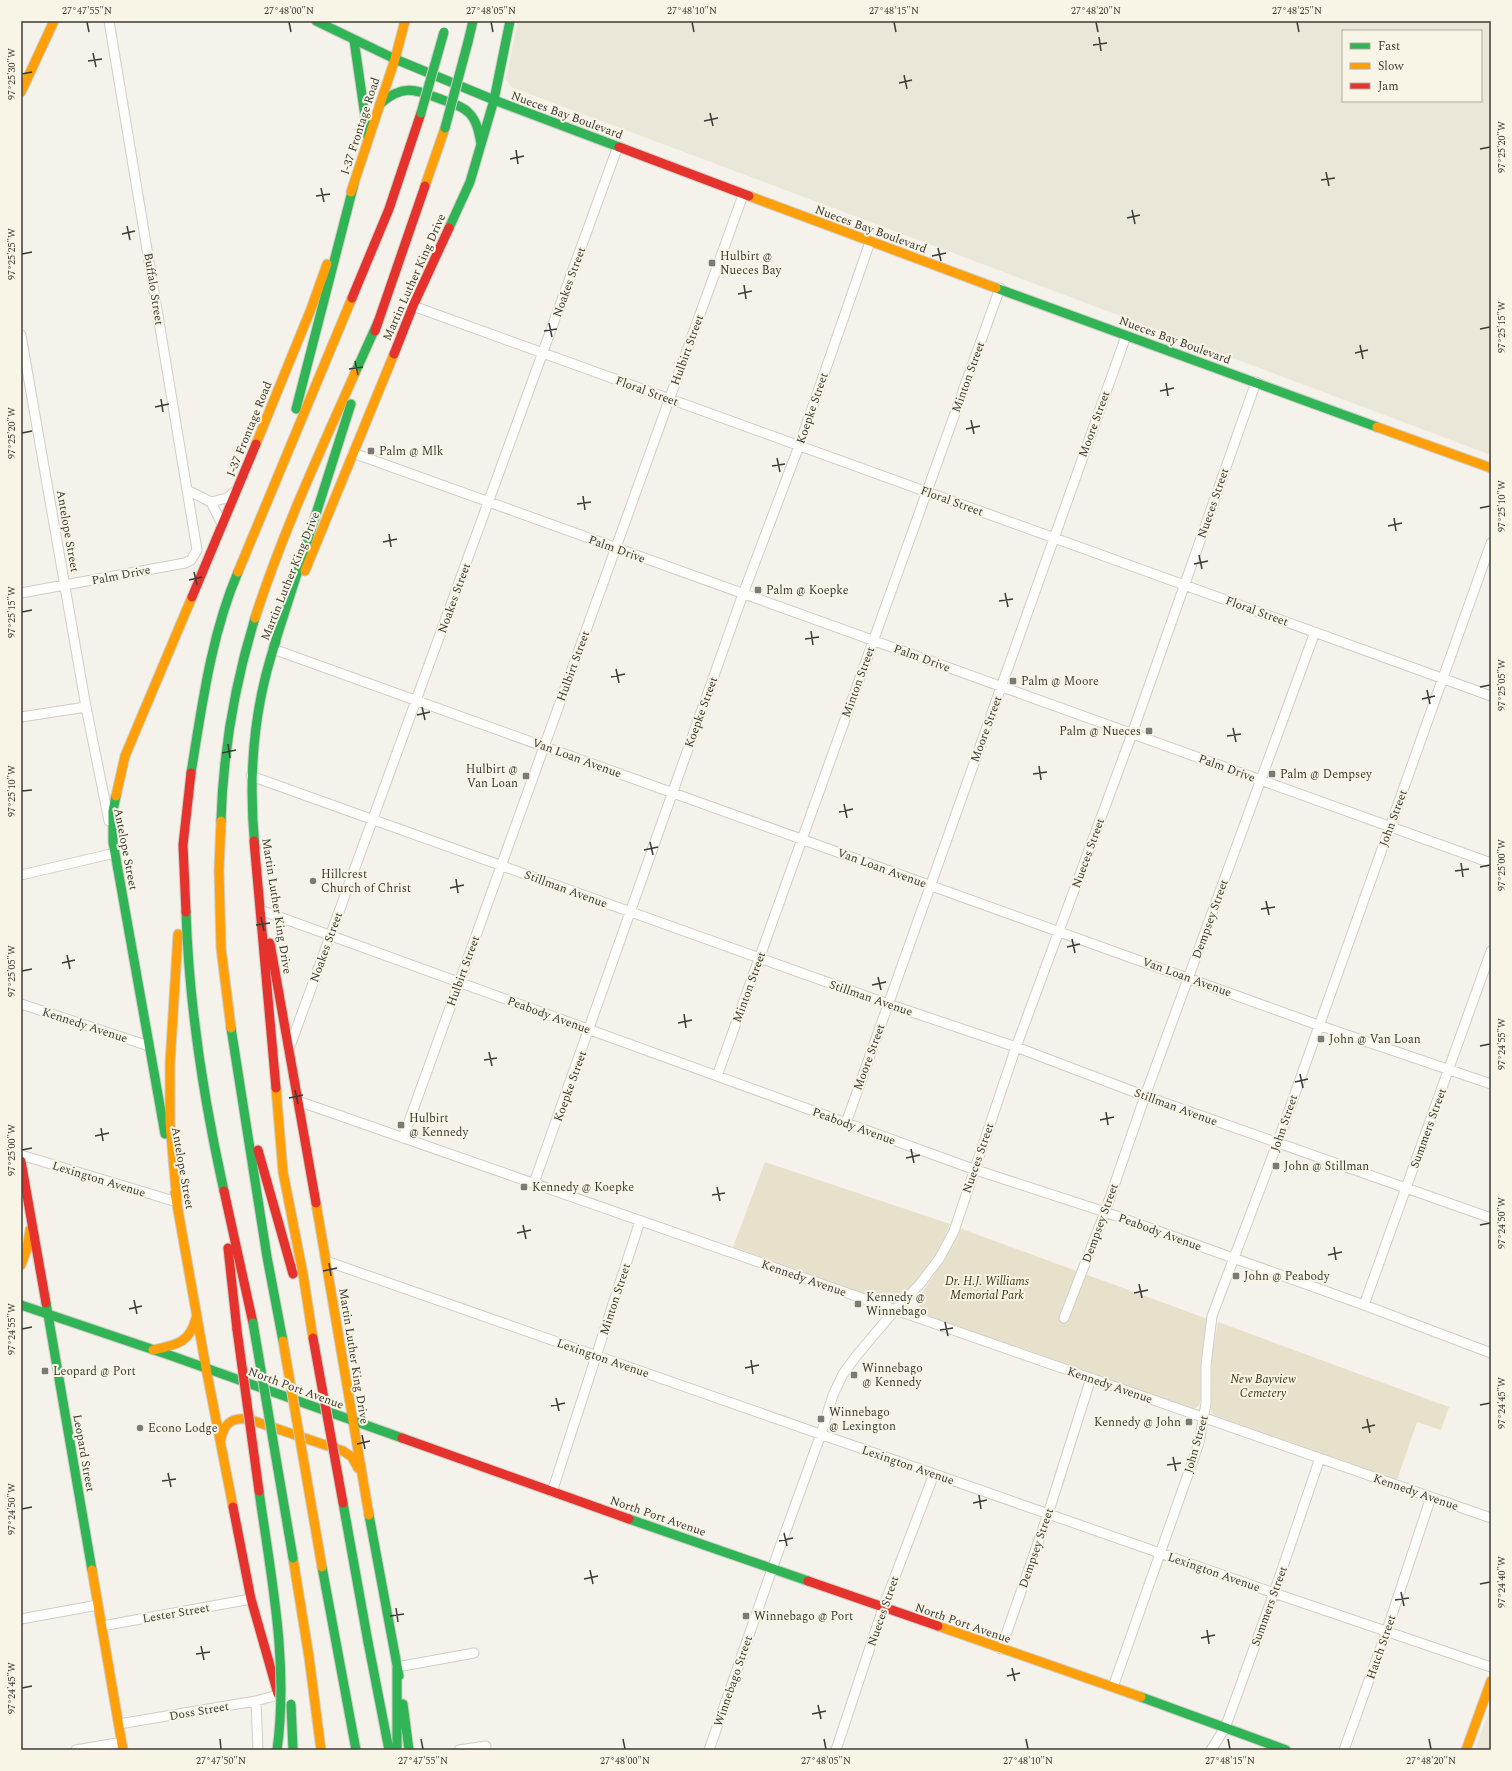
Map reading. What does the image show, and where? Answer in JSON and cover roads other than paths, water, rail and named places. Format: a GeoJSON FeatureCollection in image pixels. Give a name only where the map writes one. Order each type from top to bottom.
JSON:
{"type":"FeatureCollection","features":[{"type":"Feature","properties":{"kind":"main road"},"geometry":{"type":"LineString","coordinates":[[21,92],[54,21]]}},
{"type":"Feature","properties":{"kind":"main road","name":"Nueces Bay Boulevard"},"geometry":{"type":"LineString","coordinates":[[316,21],[395,59],[494,100],[618,146],[743,195],[1491,468]]}},
{"type":"Feature","properties":{"kind":"main road","name":"I-37 Frontage Road"},"geometry":{"type":"LineString","coordinates":[[114,842],[113,811],[125,756],[238,489],[311,309],[395,59],[405,21]]}},
{"type":"Feature","properties":{"kind":"main road"},"geometry":{"type":"LineString","coordinates":[[177,1202],[170,1124],[170,1064],[183,845],[189,785],[207,679],[219,630],[236,576],[389,209],[421,113],[446,21]]}},
{"type":"Feature","properties":{"kind":"main road"},"geometry":{"type":"LineString","coordinates":[[273,649],[378,322],[445,128],[473,21]]}},
{"type":"Feature","properties":{"kind":"main road"},"geometry":{"type":"LineString","coordinates":[[494,100],[510,21]]}},
{"type":"Feature","properties":{"kind":"main road"},"geometry":{"type":"LineString","coordinates":[[354,40],[368,140]]}},
{"type":"Feature","properties":{"kind":"main road"},"geometry":{"type":"LineString","coordinates":[[380,104],[395,92],[407,89],[419,90],[467,112],[477,127],[481,145]]}},
{"type":"Feature","properties":{"kind":"main road","name":"Martin Luther King Drive"},"geometry":{"type":"LineString","coordinates":[[409,1750],[398,1667],[352,1421],[326,1261],[264,911],[254,841],[251,776],[262,689],[273,649],[413,306],[470,182],[494,100]]}},
{"type":"Feature","properties":{"kind":"main road"},"geometry":{"type":"LineString","coordinates":[[253,534],[301,390],[354,184]]}},
{"type":"Feature","properties":{"kind":"main road"},"geometry":{"type":"LineString","coordinates":[[356,1750],[252,1172],[241,1090],[234,1055],[221,948],[219,870],[229,732],[248,640],[269,575],[298,502],[378,322]]}},
{"type":"Feature","properties":{"kind":"main road"},"geometry":{"type":"LineString","coordinates":[[254,841],[283,1172],[303,1274],[313,1338],[389,1750]]}},
{"type":"Feature","properties":{"kind":"main road","name":"Antelope Street"},"geometry":{"type":"LineString","coordinates":[[114,842],[196,1313],[251,1599],[294,1750]]}},
{"type":"Feature","properties":{"kind":"main road"},"geometry":{"type":"LineString","coordinates":[[183,845],[187,944],[197,1036],[218,1162],[253,1323],[310,1657],[321,1750]]}},
{"type":"Feature","properties":{"kind":"main road"},"geometry":{"type":"LineString","coordinates":[[241,1090],[297,1289],[313,1338]]}},
{"type":"Feature","properties":{"kind":"main road","name":"Leopard Street"},"geometry":{"type":"LineString","coordinates":[[21,1161],[123,1746]]}},
{"type":"Feature","properties":{"kind":"main road"},"geometry":{"type":"LineString","coordinates":[[218,1162],[237,1330],[272,1584],[286,1654],[294,1750]]}},
{"type":"Feature","properties":{"kind":"main road"},"geometry":{"type":"LineString","coordinates":[[21,1265],[29,1238],[26,1191]]}},
{"type":"Feature","properties":{"kind":"main road","name":"North Port Avenue"},"geometry":{"type":"LineString","coordinates":[[21,1305],[206,1368],[552,1492],[883,1608],[1114,1687],[1286,1750]]}},
{"type":"Feature","properties":{"kind":"main road"},"geometry":{"type":"LineString","coordinates":[[152,1350],[173,1345],[185,1340],[190,1335],[194,1327],[196,1313]]}},
{"type":"Feature","properties":{"kind":"main road"},"geometry":{"type":"LineString","coordinates":[[221,1443],[224,1426],[231,1420],[238,1418],[248,1419],[343,1451],[352,1457],[363,1482]]}},
{"type":"Feature","properties":{"kind":"main road"},"geometry":{"type":"LineString","coordinates":[[277,1750],[281,1727],[282,1691],[278,1615]]}},
{"type":"Feature","properties":{"kind":"main road"},"geometry":{"type":"LineString","coordinates":[[368,1642],[378,1741]]}},
{"type":"Feature","properties":{"kind":"main road"},"geometry":{"type":"LineString","coordinates":[[397,1750],[398,1667]]}},
{"type":"Feature","properties":{"kind":"main road"},"geometry":{"type":"LineString","coordinates":[[1466,1750],[1491,1680]]}},
{"type":"Feature","properties":{"kind":"street","name":"Buffalo Street"},"geometry":{"type":"LineString","coordinates":[[109,21],[197,543],[197,550],[194,556]]}},
{"type":"Feature","properties":{"kind":"street"},"geometry":{"type":"LineString","coordinates":[[335,30],[338,21]]}},
{"type":"Feature","properties":{"kind":"street","name":"Noakes Street"},"geometry":{"type":"LineString","coordinates":[[289,1049],[618,146]]}},
{"type":"Feature","properties":{"kind":"street","name":"Hulbirt Street"},"geometry":{"type":"LineString","coordinates":[[403,1138],[743,195]]}},
{"type":"Feature","properties":{"kind":"street","name":"Koepke Street"},"geometry":{"type":"LineString","coordinates":[[534,1183],[590,1030],[672,792],[743,594],[800,446],[870,242]]}},
{"type":"Feature","properties":{"kind":"street","name":"Minton Street"},"geometry":{"type":"LineString","coordinates":[[717,1076],[1000,288]]}},
{"type":"Feature","properties":{"kind":"street","name":"Floral Street"},"geometry":{"type":"LineString","coordinates":[[413,306],[1491,696]]}},
{"type":"Feature","properties":{"kind":"street","name":"Antelope Street"},"geometry":{"type":"LineString","coordinates":[[21,335],[86,707],[114,842]]}},
{"type":"Feature","properties":{"kind":"street","name":"Moore Street"},"geometry":{"type":"LineString","coordinates":[[846,1123],[1126,336]]}},
{"type":"Feature","properties":{"kind":"street","name":"Nueces Street"},"geometry":{"type":"LineString","coordinates":[[895,1310],[920,1284],[940,1259],[954,1231],[1016,1047],[1132,734],[1256,382]]}},
{"type":"Feature","properties":{"kind":"street","name":"Palm Drive"},"geometry":{"type":"LineString","coordinates":[[353,453],[1491,863]]}},
{"type":"Feature","properties":{"kind":"street"},"geometry":{"type":"LineString","coordinates":[[211,502],[227,498],[238,489]]}},
{"type":"Feature","properties":{"kind":"street"},"geometry":{"type":"LineString","coordinates":[[187,490],[211,502],[222,524]]}},
{"type":"Feature","properties":{"kind":"street","name":"John Street"},"geometry":{"type":"LineString","coordinates":[[1114,1687],[1198,1443],[1206,1403],[1206,1365],[1212,1316],[1277,1144],[1318,1025],[1491,543]]}},
{"type":"Feature","properties":{"kind":"street","name":"Palm Drive"},"geometry":{"type":"LineString","coordinates":[[21,593],[185,563],[194,556]]}},
{"type":"Feature","properties":{"kind":"street","name":"Dempsey Street"},"geometry":{"type":"LineString","coordinates":[[1064,1318],[1105,1212],[1145,1096],[1315,632]]}},
{"type":"Feature","properties":{"kind":"street","name":"Van Loan Avenue"},"geometry":{"type":"LineString","coordinates":[[273,649],[1318,1025],[1491,1084]]}},
{"type":"Feature","properties":{"kind":"street"},"geometry":{"type":"LineString","coordinates":[[21,718],[86,707]]}},
{"type":"Feature","properties":{"kind":"street","name":"Stillman Avenue"},"geometry":{"type":"LineString","coordinates":[[251,776],[888,1004],[1016,1047],[1277,1144],[1491,1218]]}},
{"type":"Feature","properties":{"kind":"street"},"geometry":{"type":"LineString","coordinates":[[21,875],[115,853]]}},
{"type":"Feature","properties":{"kind":"street","name":"Peabody Avenue"},"geometry":{"type":"LineString","coordinates":[[264,911],[846,1123],[974,1169],[1105,1212],[1364,1305],[1491,1353]]}},
{"type":"Feature","properties":{"kind":"street","name":"Summers Street"},"geometry":{"type":"LineString","coordinates":[[1364,1305],[1491,951]]}},
{"type":"Feature","properties":{"kind":"street","name":"Kennedy Avenue"},"geometry":{"type":"LineString","coordinates":[[21,1004],[150,1046]]}},
{"type":"Feature","properties":{"kind":"street","name":"Kennedy Avenue"},"geometry":{"type":"LineString","coordinates":[[298,1101],[1491,1518]]}},
{"type":"Feature","properties":{"kind":"street","name":"Lexington Avenue"},"geometry":{"type":"LineString","coordinates":[[21,1156],[177,1202]]}},
{"type":"Feature","properties":{"kind":"street","name":"Minton Street"},"geometry":{"type":"LineString","coordinates":[[552,1492],[640,1220]]}},
{"type":"Feature","properties":{"kind":"street","name":"Lexington Avenue"},"geometry":{"type":"LineString","coordinates":[[326,1261],[1274,1593],[1387,1630],[1491,1667]]}},
{"type":"Feature","properties":{"kind":"street","name":"Winnebago Street"},"geometry":{"type":"LineString","coordinates":[[709,1750],[821,1434],[833,1395],[843,1374],[895,1310]]}},
{"type":"Feature","properties":{"kind":"street","name":"Dempsey Street"},"geometry":{"type":"LineString","coordinates":[[1001,1649],[1048,1514],[1091,1378]]}},
{"type":"Feature","properties":{"kind":"street","name":"Summers Street"},"geometry":{"type":"LineString","coordinates":[[1211,1750],[1225,1728],[1274,1593],[1320,1458]]}},
{"type":"Feature","properties":{"kind":"street","name":"Nueces Street"},"geometry":{"type":"LineString","coordinates":[[836,1750],[883,1608],[934,1474]]}},
{"type":"Feature","properties":{"kind":"street","name":"Hatch Street"},"geometry":{"type":"LineString","coordinates":[[1344,1750],[1387,1630],[1431,1497]]}},
{"type":"Feature","properties":{"kind":"street","name":"Lester Street"},"geometry":{"type":"LineString","coordinates":[[102,1626],[251,1599]]}},
{"type":"Feature","properties":{"kind":"street"},"geometry":{"type":"LineString","coordinates":[[21,1619],[98,1605]]}},
{"type":"Feature","properties":{"kind":"street"},"geometry":{"type":"LineString","coordinates":[[398,1667],[474,1653]]}},
{"type":"Feature","properties":{"kind":"street","name":"Doss Street"},"geometry":{"type":"LineString","coordinates":[[119,1724],[256,1701],[278,1695]]}},
{"type":"Feature","properties":{"kind":"street"},"geometry":{"type":"LineString","coordinates":[[256,1701],[258,1750]]}},
{"type":"Feature","properties":{"kind":"street"},"geometry":{"type":"LineString","coordinates":[[76,1750],[123,1746]]}},
{"type":"Feature","properties":{"kind":"street"},"geometry":{"type":"LineString","coordinates":[[459,1750],[486,1746]]}},
{"type":"Feature","properties":{"kind":"place","name":"Hulbirt @ Nueces Bay"},"geometry":{"type":"Point","coordinates":[712,263]}},
{"type":"Feature","properties":{"kind":"place","name":"Palm @ Mlk"},"geometry":{"type":"Point","coordinates":[371,451]}},
{"type":"Feature","properties":{"kind":"place","name":"Palm @ Koepke"},"geometry":{"type":"Point","coordinates":[758,590]}},
{"type":"Feature","properties":{"kind":"place","name":"Palm @ Moore"},"geometry":{"type":"Point","coordinates":[1013,681]}},
{"type":"Feature","properties":{"kind":"place","name":"Palm @ Nueces"},"geometry":{"type":"Point","coordinates":[1149,731]}},
{"type":"Feature","properties":{"kind":"place","name":"Palm @ Dempsey"},"geometry":{"type":"Point","coordinates":[1272,774]}},
{"type":"Feature","properties":{"kind":"place","name":"Hulbirt @ Van Loan"},"geometry":{"type":"Point","coordinates":[526,776]}},
{"type":"Feature","properties":{"kind":"place","name":"Hillcrest Church of Christ"},"geometry":{"type":"Point","coordinates":[313,881]}},
{"type":"Feature","properties":{"kind":"place","name":"John @ Van Loan"},"geometry":{"type":"Point","coordinates":[1321,1039]}},
{"type":"Feature","properties":{"kind":"place","name":"Hulbirt @ Kennedy"},"geometry":{"type":"Point","coordinates":[401,1125]}},
{"type":"Feature","properties":{"kind":"place","name":"John @ Stillman"},"geometry":{"type":"Point","coordinates":[1276,1166]}},
{"type":"Feature","properties":{"kind":"place","name":"Kennedy @ Koepke"},"geometry":{"type":"Point","coordinates":[524,1187]}},
{"type":"Feature","properties":{"kind":"place","name":"John @ Peabody"},"geometry":{"type":"Point","coordinates":[1236,1276]}},
{"type":"Feature","properties":{"kind":"place","name":"Kennedy @ Winnebago"},"geometry":{"type":"Point","coordinates":[858,1304]}},
{"type":"Feature","properties":{"kind":"place","name":"Leopard @ Port"},"geometry":{"type":"Point","coordinates":[45,1371]}},
{"type":"Feature","properties":{"kind":"place","name":"Winnebago @ Kennedy"},"geometry":{"type":"Point","coordinates":[854,1375]}},
{"type":"Feature","properties":{"kind":"place","name":"Winnebago @ Lexington"},"geometry":{"type":"Point","coordinates":[821,1419]}},
{"type":"Feature","properties":{"kind":"place","name":"Kennedy @ John"},"geometry":{"type":"Point","coordinates":[1189,1422]}},
{"type":"Feature","properties":{"kind":"place","name":"Econo Lodge"},"geometry":{"type":"Point","coordinates":[140,1428]}},
{"type":"Feature","properties":{"kind":"place","name":"Winnebago @ Port"},"geometry":{"type":"Point","coordinates":[746,1616]}},
{"type":"Feature","properties":{"kind":"park label","name":"Dr. H.J. Williams Memorial Park"},"geometry":{"type":"Point","coordinates":[987,1288]}},
{"type":"Feature","properties":{"kind":"park label","name":"New Bayview Cemetery"},"geometry":{"type":"Point","coordinates":[1263,1386]}}]}
